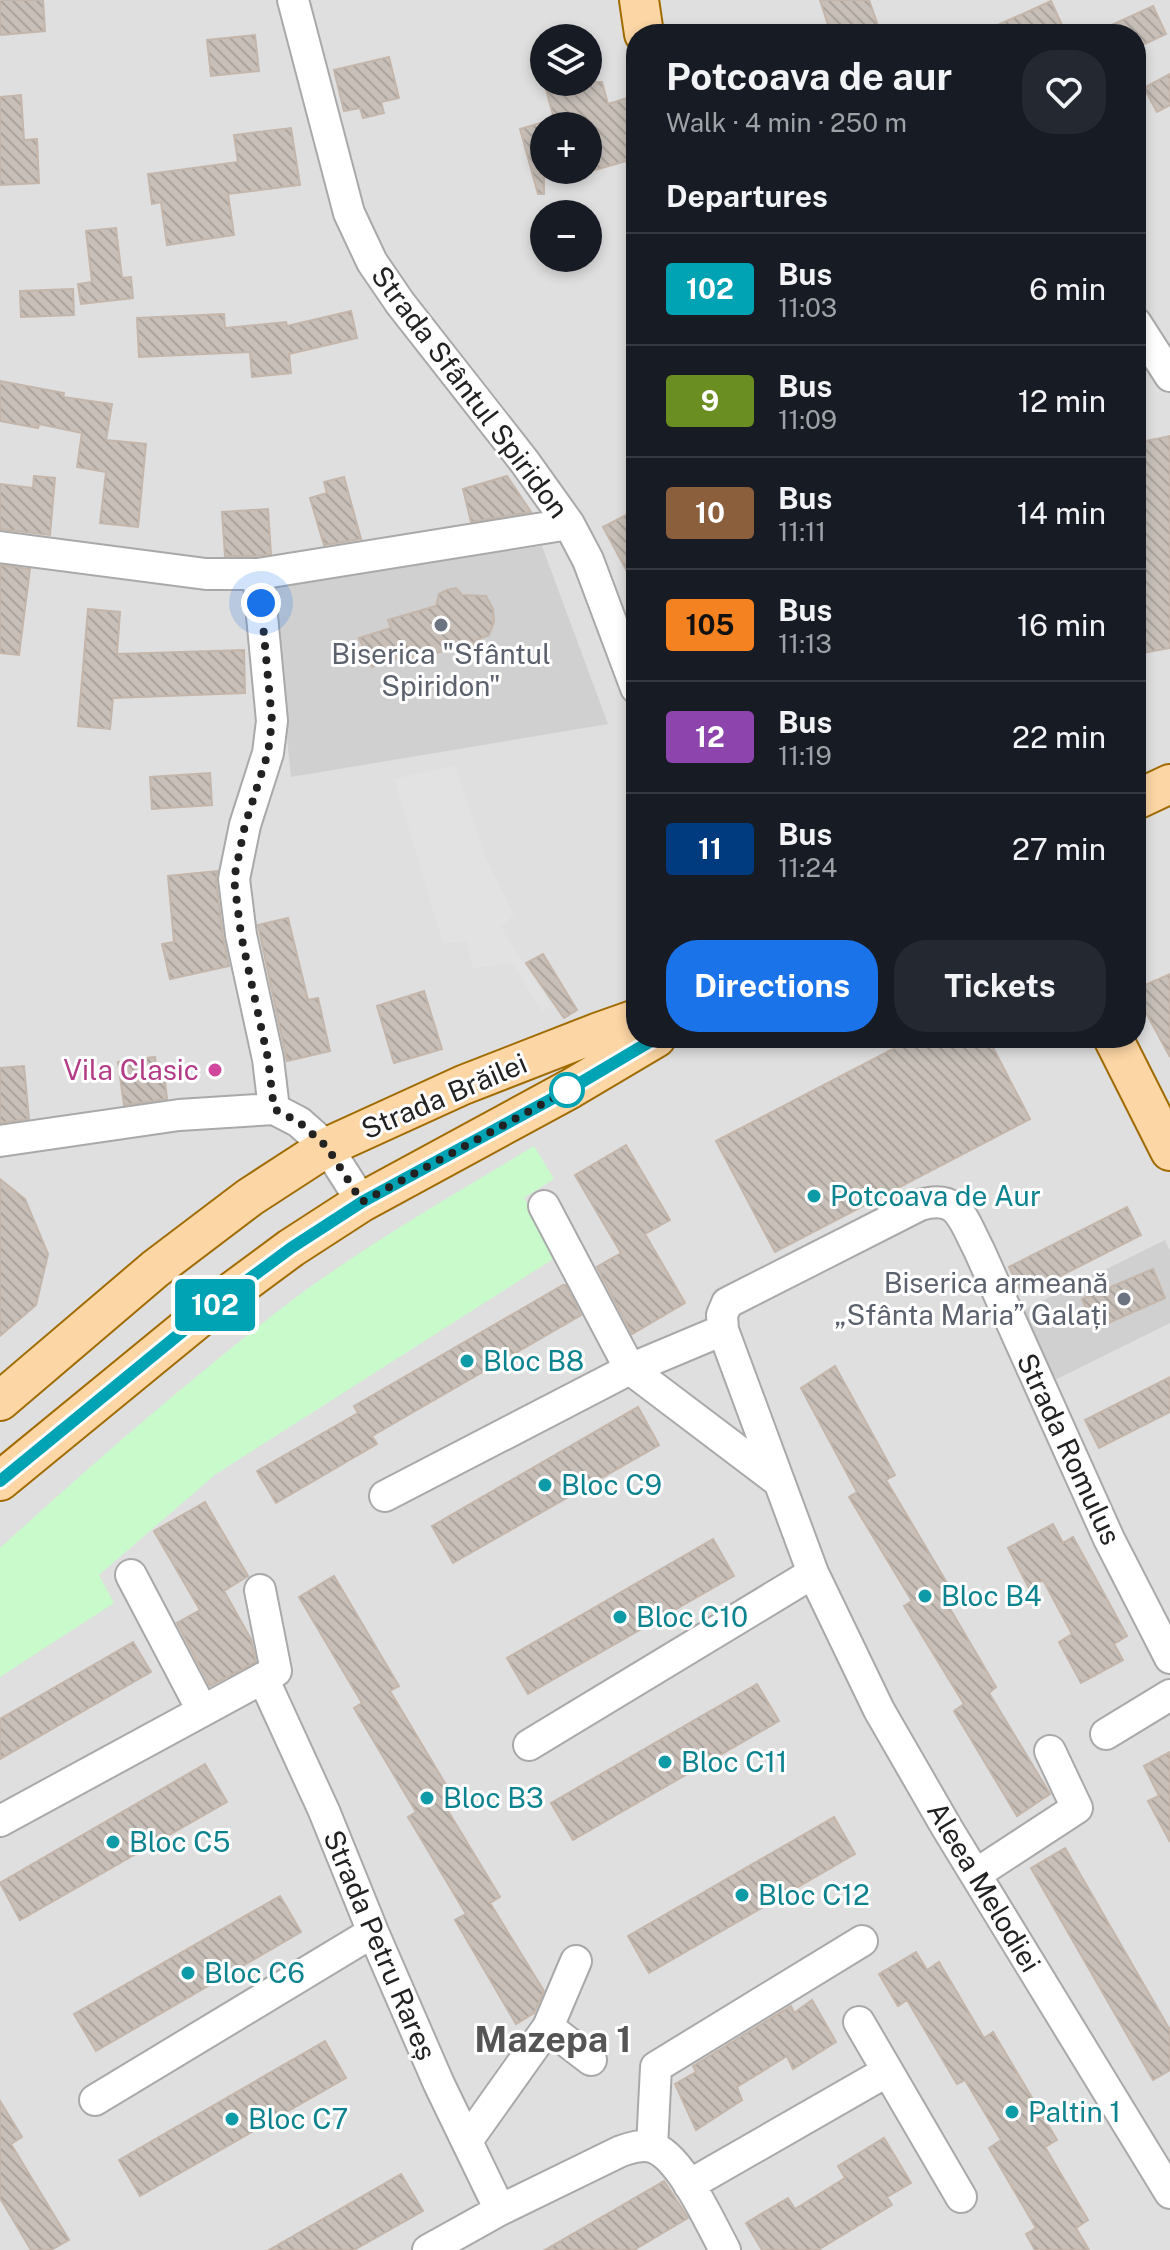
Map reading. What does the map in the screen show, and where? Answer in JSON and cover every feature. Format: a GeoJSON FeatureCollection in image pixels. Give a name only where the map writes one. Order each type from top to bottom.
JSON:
{"type":"FeatureCollection","features":[{"type":"Feature","properties":{"kind":"main road"},"geometry":{"type":"LineString","coordinates":[[639,0],[643,24]]}},
{"type":"Feature","properties":{"kind":"main road"},"geometry":{"type":"LineString","coordinates":[[1146,795],[1170,784]]}},
{"type":"Feature","properties":{"kind":"main road","name":"Strada Brăilei"},"geometry":{"type":"LineString","coordinates":[[0,1401],[155,1269],[250,1197],[327,1147],[463,1085],[626,1023]]}},
{"type":"Feature","properties":{"kind":"main road","name":"Strada Brăilei"},"geometry":{"type":"LineString","coordinates":[[0,1481],[222,1299],[291,1248],[362,1202],[639,1048]]}},
{"type":"Feature","properties":{"kind":"main road"},"geometry":{"type":"LineString","coordinates":[[1118,1048],[1170,1151]]}},
{"type":"Feature","properties":{"kind":"street","name":"Strada Sfântul Spiridon"},"geometry":{"type":"LineString","coordinates":[[293,0],[349,213],[372,262],[569,524],[588,560],[626,661]]}},
{"type":"Feature","properties":{"kind":"street"},"geometry":{"type":"LineString","coordinates":[[1146,339],[1170,376]]}},
{"type":"Feature","properties":{"kind":"street"},"geometry":{"type":"LineString","coordinates":[[0,547],[206,574],[258,574],[569,524]]}},
{"type":"Feature","properties":{"kind":"street"},"geometry":{"type":"LineString","coordinates":[[258,574],[272,721],[268,753],[245,825],[234,879],[241,935],[268,1059],[274,1109]]}},
{"type":"Feature","properties":{"kind":"street"},"geometry":{"type":"LineString","coordinates":[[0,1141],[179,1115],[274,1109],[299,1122],[327,1147],[362,1202]]}},
{"type":"Feature","properties":{"kind":"street","name":"Strada Romulus"},"geometry":{"type":"LineString","coordinates":[[725,1317],[920,1205],[934,1201],[947,1202],[955,1207],[979,1250],[1109,1539],[1170,1658]]}},
{"type":"Feature","properties":{"kind":"street"},"geometry":{"type":"LineString","coordinates":[[544,1206],[630,1369],[778,1481]]}},
{"type":"Feature","properties":{"kind":"street"},"geometry":{"type":"LineString","coordinates":[[385,1496],[725,1317]]}},
{"type":"Feature","properties":{"kind":"street","name":"Aleea Melodiei"},"geometry":{"type":"LineString","coordinates":[[725,1317],[778,1481],[813,1573],[879,1710],[1170,2193]]}},
{"type":"Feature","properties":{"kind":"street"},"geometry":{"type":"LineString","coordinates":[[529,1745],[813,1573]]}},
{"type":"Feature","properties":{"kind":"street"},"geometry":{"type":"LineString","coordinates":[[131,1575],[202,1710]]}},
{"type":"Feature","properties":{"kind":"street","name":"Strada Petru Rareș"},"geometry":{"type":"LineString","coordinates":[[260,1590],[269,1675],[373,1932],[439,2084],[500,2210]]}},
{"type":"Feature","properties":{"kind":"street"},"geometry":{"type":"LineString","coordinates":[[0,1821],[269,1675]]}},
{"type":"Feature","properties":{"kind":"street"},"geometry":{"type":"LineString","coordinates":[[1106,1734],[1170,1695]]}},
{"type":"Feature","properties":{"kind":"street"},"geometry":{"type":"LineString","coordinates":[[976,1874],[1077,1808],[1050,1751]]}},
{"type":"Feature","properties":{"kind":"street"},"geometry":{"type":"LineString","coordinates":[[95,2100],[373,1932]]}},
{"type":"Feature","properties":{"kind":"street"},"geometry":{"type":"LineString","coordinates":[[652,2147],[656,2067],[862,1941]]}},
{"type":"Feature","properties":{"kind":"street"},"geometry":{"type":"LineString","coordinates":[[467,2141],[548,2027],[576,1961]]}},
{"type":"Feature","properties":{"kind":"street"},"geometry":{"type":"LineString","coordinates":[[859,2022],[961,2197]]}},
{"type":"Feature","properties":{"kind":"street"},"geometry":{"type":"LineString","coordinates":[[548,2027],[591,2060]]}},
{"type":"Feature","properties":{"kind":"street"},"geometry":{"type":"LineString","coordinates":[[689,2185],[886,2072]]}},
{"type":"Feature","properties":{"kind":"street"},"geometry":{"type":"LineString","coordinates":[[428,2250],[500,2210],[637,2146],[652,2147],[669,2156],[725,2250]]}},
{"type":"Feature","properties":{"kind":"shaded area"},"geometry":{"type":"Polygon","coordinates":[[[0,0],[1170,0],[1170,2250],[0,2250],[0,0]]]}},
{"type":"Feature","properties":{"kind":"shaded area"},"geometry":{"type":"Polygon","coordinates":[[[542,546],[608,724],[291,777],[271,585],[542,546]]]}},
{"type":"Feature","properties":{"kind":"shaded area"},"geometry":{"type":"Polygon","coordinates":[[[455,765],[487,861],[514,915],[501,927],[551,1006],[542,1011],[512,963],[473,968],[466,941],[443,944],[394,779],[455,765]]]}},
{"type":"Feature","properties":{"kind":"shaded area"},"geometry":{"type":"Polygon","coordinates":[[[1165,1240],[1170,1251],[1170,1323],[1053,1381],[1018,1313],[1165,1240]]]}},
{"type":"Feature","properties":{"kind":"green space"},"geometry":{"type":"Polygon","coordinates":[[[534,1146],[554,1179],[524,1198],[558,1256],[216,1474],[99,1575],[114,1603],[0,1677],[0,1548],[137,1427],[308,1288],[371,1245],[534,1146]]]}},
{"type":"Feature","properties":{"kind":"building"},"geometry":{"type":"Polygon","coordinates":[[[0,0],[43,0],[45,31],[0,35],[0,0]]]}},
{"type":"Feature","properties":{"kind":"building"},"geometry":{"type":"Polygon","coordinates":[[[820,0],[869,0],[877,24],[828,24],[820,0]]]}},
{"type":"Feature","properties":{"kind":"building"},"geometry":{"type":"Polygon","coordinates":[[[1051,1],[1061,24],[1000,24],[1051,1]]]}},
{"type":"Feature","properties":{"kind":"building"},"geometry":{"type":"Polygon","coordinates":[[[1153,6],[1166,34],[1146,43],[1146,24],[1114,24],[1153,6]]]}},
{"type":"Feature","properties":{"kind":"building"},"geometry":{"type":"Polygon","coordinates":[[[255,35],[259,71],[211,76],[207,40],[255,35]]]}},
{"type":"Feature","properties":{"kind":"building"},"geometry":{"type":"Polygon","coordinates":[[[389,57],[399,98],[381,102],[384,113],[363,118],[360,108],[344,111],[334,70],[389,57]]]}},
{"type":"Feature","properties":{"kind":"building"},"geometry":{"type":"Polygon","coordinates":[[[1170,74],[1170,105],[1157,112],[1146,87],[1170,74]]]}},
{"type":"Feature","properties":{"kind":"building"},"geometry":{"type":"Polygon","coordinates":[[[602,82],[608,104],[626,98],[626,161],[602,168],[602,112],[552,112],[548,96],[602,96],[602,82]]]}},
{"type":"Feature","properties":{"kind":"building"},"geometry":{"type":"Polygon","coordinates":[[[21,95],[24,140],[37,139],[39,183],[0,185],[0,97],[21,95]]]}},
{"type":"Feature","properties":{"kind":"building"},"geometry":{"type":"Polygon","coordinates":[[[530,126],[530,165],[520,129],[530,126]]]}},
{"type":"Feature","properties":{"kind":"building"},"geometry":{"type":"Polygon","coordinates":[[[291,128],[300,185],[228,194],[234,235],[167,245],[161,202],[152,204],[148,174],[238,162],[234,135],[291,128]]]}},
{"type":"Feature","properties":{"kind":"building"},"geometry":{"type":"Polygon","coordinates":[[[535,184],[544,184],[544,194],[538,194],[535,184]]]}},
{"type":"Feature","properties":{"kind":"building"},"geometry":{"type":"Polygon","coordinates":[[[116,228],[122,278],[131,277],[133,298],[81,304],[78,284],[92,282],[86,231],[116,228]]]}},
{"type":"Feature","properties":{"kind":"building"},"geometry":{"type":"Polygon","coordinates":[[[73,289],[74,315],[21,317],[20,291],[73,289]]]}},
{"type":"Feature","properties":{"kind":"building"},"geometry":{"type":"Polygon","coordinates":[[[351,311],[357,338],[289,354],[291,373],[252,377],[250,352],[139,357],[137,318],[224,314],[225,328],[286,322],[287,326],[351,311]]]}},
{"type":"Feature","properties":{"kind":"building"},"geometry":{"type":"Polygon","coordinates":[[[0,381],[64,393],[63,397],[112,404],[106,440],[146,444],[138,527],[100,523],[106,472],[77,467],[82,433],[39,424],[38,428],[0,421],[0,381]]]}},
{"type":"Feature","properties":{"kind":"building"},"geometry":{"type":"Polygon","coordinates":[[[1170,436],[1170,648],[1146,652],[1146,441],[1170,436]]]}},
{"type":"Feature","properties":{"kind":"building"},"geometry":{"type":"Polygon","coordinates":[[[34,476],[55,478],[50,535],[0,529],[0,484],[33,488],[34,476]]]}},
{"type":"Feature","properties":{"kind":"building"},"geometry":{"type":"Polygon","coordinates":[[[507,476],[531,512],[471,522],[463,489],[507,476]]]}},
{"type":"Feature","properties":{"kind":"building"},"geometry":{"type":"Polygon","coordinates":[[[344,477],[361,539],[324,545],[310,498],[327,493],[324,482],[344,477]]]}},
{"type":"Feature","properties":{"kind":"building"},"geometry":{"type":"Polygon","coordinates":[[[268,509],[271,554],[225,556],[222,512],[268,509]]]}},
{"type":"Feature","properties":{"kind":"building"},"geometry":{"type":"Polygon","coordinates":[[[626,515],[626,570],[603,527],[626,515]]]}},
{"type":"Feature","properties":{"kind":"building"},"geometry":{"type":"Polygon","coordinates":[[[0,565],[30,569],[19,655],[0,653],[0,565]]]}},
{"type":"Feature","properties":{"kind":"building","name":"Biserica \"Sfântul Spiridon\""},"geometry":{"type":"Polygon","coordinates":[[[456,588],[462,595],[486,596],[493,609],[494,622],[489,635],[476,640],[464,651],[451,648],[404,664],[401,657],[372,667],[359,638],[391,628],[388,620],[436,606],[439,594],[456,588]]]}},
{"type":"Feature","properties":{"kind":"building"},"geometry":{"type":"Polygon","coordinates":[[[88,609],[120,612],[117,654],[244,650],[245,693],[113,698],[110,729],[78,726],[88,609]]]}},
{"type":"Feature","properties":{"kind":"building"},"geometry":{"type":"Polygon","coordinates":[[[210,773],[212,805],[152,809],[150,777],[210,773]]]}},
{"type":"Feature","properties":{"kind":"building"},"geometry":{"type":"Polygon","coordinates":[[[217,871],[229,966],[170,979],[162,944],[174,942],[168,876],[217,871]]]}},
{"type":"Feature","properties":{"kind":"building"},"geometry":{"type":"Polygon","coordinates":[[[288,918],[308,1000],[318,998],[330,1051],[287,1061],[258,925],[288,918]]]}},
{"type":"Feature","properties":{"kind":"building"},"geometry":{"type":"Polygon","coordinates":[[[543,954],[577,1010],[564,1018],[526,963],[543,954]]]}},
{"type":"Feature","properties":{"kind":"building"},"geometry":{"type":"Polygon","coordinates":[[[1170,974],[1170,1057],[1146,1013],[1146,985],[1170,974]]]}},
{"type":"Feature","properties":{"kind":"building"},"geometry":{"type":"Polygon","coordinates":[[[424,991],[442,1049],[394,1063],[377,1006],[424,991]]]}},
{"type":"Feature","properties":{"kind":"building","name":"Potcoava de Aur"},"geometry":{"type":"Polygon","coordinates":[[[895,1048],[993,1048],[1030,1119],[775,1252],[716,1141],[895,1048]]]}},
{"type":"Feature","properties":{"kind":"building"},"geometry":{"type":"Polygon","coordinates":[[[155,1057],[157,1074],[164,1073],[167,1099],[124,1105],[118,1062],[155,1057]]]}},
{"type":"Feature","properties":{"kind":"building"},"geometry":{"type":"Polygon","coordinates":[[[24,1066],[29,1119],[0,1123],[0,1068],[24,1066]]]}},
{"type":"Feature","properties":{"kind":"building"},"geometry":{"type":"Polygon","coordinates":[[[626,1145],[670,1220],[645,1234],[685,1303],[632,1334],[597,1267],[621,1253],[575,1175],[626,1145]]]}},
{"type":"Feature","properties":{"kind":"building"},"geometry":{"type":"Polygon","coordinates":[[[0,1179],[25,1199],[48,1254],[36,1305],[0,1336],[0,1179]]]}},
{"type":"Feature","properties":{"kind":"building"},"geometry":{"type":"Polygon","coordinates":[[[1127,1207],[1141,1235],[1023,1295],[1009,1267],[1127,1207]]]}},
{"type":"Feature","properties":{"kind":"building","name":"Biserica armeană „Sfânta Maria” Galați"},"geometry":{"type":"Polygon","coordinates":[[[1153,1269],[1165,1298],[1095,1329],[1082,1299],[1153,1269]]]}},
{"type":"Feature","properties":{"kind":"building","name":"Bloc B8"},"geometry":{"type":"Polygon","coordinates":[[[566,1285],[581,1315],[372,1436],[377,1444],[276,1503],[257,1471],[358,1413],[354,1406],[566,1285]]]}},
{"type":"Feature","properties":{"kind":"building","name":"Bloc B4"},"geometry":{"type":"Polygon","coordinates":[[[835,1366],[895,1475],[886,1480],[947,1583],[939,1590],[996,1687],[989,1693],[1050,1794],[1017,1816],[954,1711],[964,1704],[904,1606],[912,1601],[849,1497],[857,1492],[801,1388],[835,1366]]]}},
{"type":"Feature","properties":{"kind":"building"},"geometry":{"type":"Polygon","coordinates":[[[1170,1377],[1170,1412],[1099,1448],[1085,1420],[1170,1377]]]}},
{"type":"Feature","properties":{"kind":"building","name":"Bloc C9"},"geometry":{"type":"Polygon","coordinates":[[[638,1407],[659,1445],[453,1563],[432,1526],[638,1407]]]}},
{"type":"Feature","properties":{"kind":"building"},"geometry":{"type":"Polygon","coordinates":[[[205,1502],[248,1576],[224,1591],[251,1639],[256,1662],[210,1686],[177,1623],[200,1610],[154,1531],[205,1502]]]}},
{"type":"Feature","properties":{"kind":"building"},"geometry":{"type":"Polygon","coordinates":[[[1053,1524],[1063,1543],[1073,1537],[1127,1636],[1114,1644],[1123,1660],[1081,1683],[1059,1642],[1072,1634],[1043,1580],[1029,1588],[1008,1548],[1053,1524]]]}},
{"type":"Feature","properties":{"kind":"building","name":"Bloc C10"},"geometry":{"type":"Polygon","coordinates":[[[713,1539],[734,1576],[528,1694],[507,1658],[713,1539]]]}},
{"type":"Feature","properties":{"kind":"building","name":"Bloc B3"},"geometry":{"type":"Polygon","coordinates":[[[334,1576],[399,1686],[390,1691],[452,1795],[442,1801],[500,1897],[490,1903],[544,1991],[534,2013],[516,2024],[455,1920],[466,1914],[408,1817],[416,1812],[354,1708],[362,1703],[299,1597],[334,1576]]]}},
{"type":"Feature","properties":{"kind":"building"},"geometry":{"type":"Polygon","coordinates":[[[133,1642],[151,1672],[0,1759],[0,1719],[133,1642]]]}},
{"type":"Feature","properties":{"kind":"building","name":"Bloc C11"},"geometry":{"type":"Polygon","coordinates":[[[757,1684],[779,1721],[573,1840],[551,1803],[757,1684]]]}},
{"type":"Feature","properties":{"kind":"building"},"geometry":{"type":"Polygon","coordinates":[[[1170,1752],[1170,1842],[1148,1801],[1159,1796],[1144,1766],[1170,1752]]]}},
{"type":"Feature","properties":{"kind":"building","name":"Bloc C5"},"geometry":{"type":"Polygon","coordinates":[[[205,1764],[227,1802],[20,1920],[0,1883],[205,1764]]]}},
{"type":"Feature","properties":{"kind":"building","name":"Bloc C12"},"geometry":{"type":"Polygon","coordinates":[[[834,1817],[855,1854],[649,1973],[628,1936],[834,1817]]]}},
{"type":"Feature","properties":{"kind":"building"},"geometry":{"type":"Polygon","coordinates":[[[1065,1848],[1170,2030],[1170,2070],[1153,2080],[1031,1868],[1065,1848]]]}},
{"type":"Feature","properties":{"kind":"building","name":"Bloc C6"},"geometry":{"type":"Polygon","coordinates":[[[280,1896],[301,1932],[96,2051],[74,2014],[280,1896]]]}},
{"type":"Feature","properties":{"kind":"building","name":"Paltin 1"},"geometry":{"type":"Polygon","coordinates":[[[916,1952],[927,1970],[939,1962],[984,2038],[993,2032],[1057,2140],[1045,2147],[1088,2220],[1076,2228],[1089,2250],[1035,2250],[1026,2234],[1036,2228],[989,2148],[1001,2140],[965,2080],[957,2084],[907,2000],[898,2006],[879,1974],[916,1952]]]}},
{"type":"Feature","properties":{"kind":"building"},"geometry":{"type":"Polygon","coordinates":[[[812,2000],[836,2042],[793,2069],[787,2056],[737,2087],[742,2100],[696,2130],[675,2084],[696,2072],[693,2066],[791,2006],[794,2013],[812,2000]]]}},
{"type":"Feature","properties":{"kind":"building","name":"Bloc C7"},"geometry":{"type":"Polygon","coordinates":[[[325,2041],[346,2078],[140,2196],[119,2160],[325,2041]]]}},
{"type":"Feature","properties":{"kind":"building"},"geometry":{"type":"Polygon","coordinates":[[[0,2101],[22,2137],[11,2144],[69,2240],[51,2250],[31,2250],[0,2198],[0,2101]]]}},
{"type":"Feature","properties":{"kind":"building"},"geometry":{"type":"Polygon","coordinates":[[[884,2138],[911,2183],[887,2197],[892,2205],[818,2250],[762,2250],[746,2223],[788,2198],[795,2209],[845,2178],[838,2166],[884,2138]]]}},
{"type":"Feature","properties":{"kind":"building"},"geometry":{"type":"Polygon","coordinates":[[[401,2174],[423,2211],[354,2250],[269,2250],[401,2174]]]}},
{"type":"Feature","properties":{"kind":"building"},"geometry":{"type":"Polygon","coordinates":[[[664,2181],[688,2218],[634,2250],[545,2250],[664,2181]]]}},
{"type":"Feature","properties":{"kind":"bus line","name":"102"},"geometry":{"type":"LineString","coordinates":[[0,1481],[222,1299],[291,1248],[362,1202],[640,1048]]}},
{"type":"Feature","properties":{"kind":"place","name":"Biserica \"Sfântul Spiridon\""},"geometry":{"type":"Point","coordinates":[441,625]}},
{"type":"Feature","properties":{"kind":"place","name":"Vila Clasic"},"geometry":{"type":"Point","coordinates":[215,1070]}},
{"type":"Feature","properties":{"kind":"place","name":"Potcoava de Aur"},"geometry":{"type":"Point","coordinates":[814,1196]}},
{"type":"Feature","properties":{"kind":"place","name":"Biserica armeană „Sfânta Maria” Galați"},"geometry":{"type":"Point","coordinates":[1124,1299]}},
{"type":"Feature","properties":{"kind":"place","name":"Bloc B8"},"geometry":{"type":"Point","coordinates":[467,1361]}},
{"type":"Feature","properties":{"kind":"place","name":"Bloc C9"},"geometry":{"type":"Point","coordinates":[545,1485]}},
{"type":"Feature","properties":{"kind":"place","name":"Bloc B4"},"geometry":{"type":"Point","coordinates":[925,1596]}},
{"type":"Feature","properties":{"kind":"place","name":"Bloc C10"},"geometry":{"type":"Point","coordinates":[620,1617]}},
{"type":"Feature","properties":{"kind":"place","name":"Bloc C11"},"geometry":{"type":"Point","coordinates":[665,1762]}},
{"type":"Feature","properties":{"kind":"place","name":"Bloc B3"},"geometry":{"type":"Point","coordinates":[427,1798]}},
{"type":"Feature","properties":{"kind":"place","name":"Bloc C5"},"geometry":{"type":"Point","coordinates":[113,1842]}},
{"type":"Feature","properties":{"kind":"place","name":"Bloc C12"},"geometry":{"type":"Point","coordinates":[742,1895]}},
{"type":"Feature","properties":{"kind":"place","name":"Bloc C6"},"geometry":{"type":"Point","coordinates":[188,1973]}},
{"type":"Feature","properties":{"kind":"place","name":"Paltin 1"},"geometry":{"type":"Point","coordinates":[1012,2112]}},
{"type":"Feature","properties":{"kind":"place","name":"Bloc C7"},"geometry":{"type":"Point","coordinates":[232,2119]}},
{"type":"Feature","properties":{"kind":"district","name":"Mazepa 1"},"geometry":{"type":"Point","coordinates":[553,2039]}},
{"type":"Feature","properties":{"kind":"route"},"geometry":{"type":"LineString","coordinates":[[261,603],[272,721],[268,753],[245,825],[234,879],[241,935],[268,1059],[274,1109],[299,1122],[327,1147],[362,1202],[570,1089],[567,1090]]}}]}
